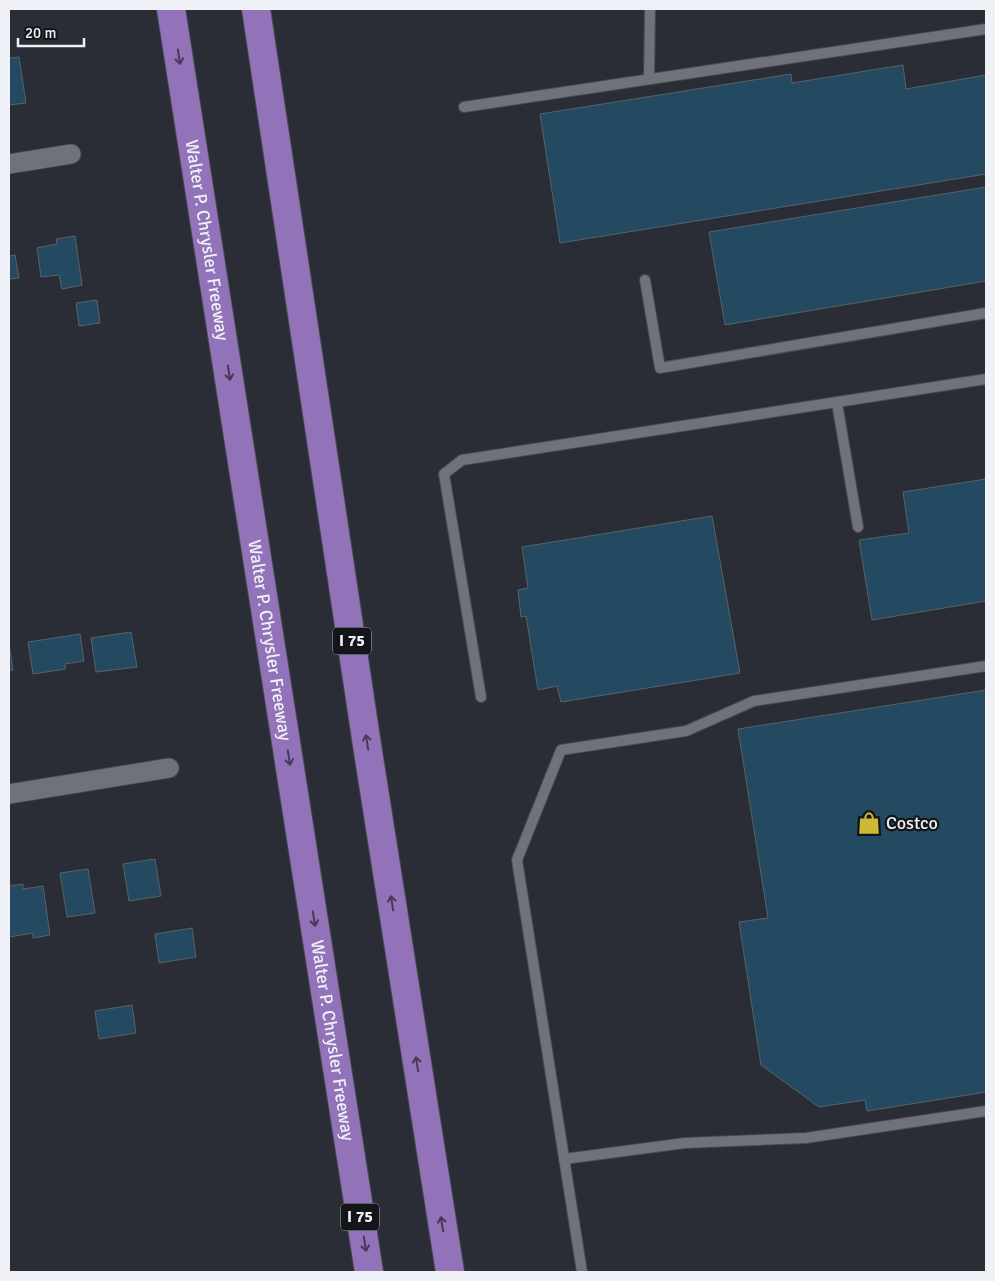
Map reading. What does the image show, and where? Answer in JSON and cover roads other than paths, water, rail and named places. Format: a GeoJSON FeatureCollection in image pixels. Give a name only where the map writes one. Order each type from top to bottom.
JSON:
{"type":"FeatureCollection","features":[{"type":"Feature","properties":{"kind":"highway","name":"Walter P. Chrysler Freeway"},"geometry":{"type":"LineString","coordinates":[[172,9],[369,1272]]}},
{"type":"Feature","properties":{"kind":"highway","name":"I 75"},"geometry":{"type":"LineString","coordinates":[[256,9],[450,1272]]}},
{"type":"Feature","properties":{"kind":"street"},"geometry":{"type":"LineString","coordinates":[[9,164],[71,154]]}},
{"type":"Feature","properties":{"kind":"street"},"geometry":{"type":"LineString","coordinates":[[9,794],[169,768]]}},
{"type":"Feature","properties":{"kind":"lane"},"geometry":{"type":"LineString","coordinates":[[649,80],[650,9]]}},
{"type":"Feature","properties":{"kind":"lane"},"geometry":{"type":"LineString","coordinates":[[464,107],[986,30]]}},
{"type":"Feature","properties":{"kind":"lane"},"geometry":{"type":"LineString","coordinates":[[645,280],[660,368],[986,313]]}},
{"type":"Feature","properties":{"kind":"lane"},"geometry":{"type":"LineString","coordinates":[[481,697],[444,474],[462,460],[986,379]]}},
{"type":"Feature","properties":{"kind":"lane"},"geometry":{"type":"LineString","coordinates":[[837,403],[858,527]]}},
{"type":"Feature","properties":{"kind":"lane"},"geometry":{"type":"LineString","coordinates":[[582,1272],[517,860],[561,750],[686,731],[754,700],[986,666]]}},
{"type":"Feature","properties":{"kind":"lane"},"geometry":{"type":"LineString","coordinates":[[564,1159],[685,1143],[806,1138],[986,1111]]}},
{"type":"Feature","properties":{"kind":"place","name":"Costco"},"geometry":{"type":"Point","coordinates":[869,823]}}]}
